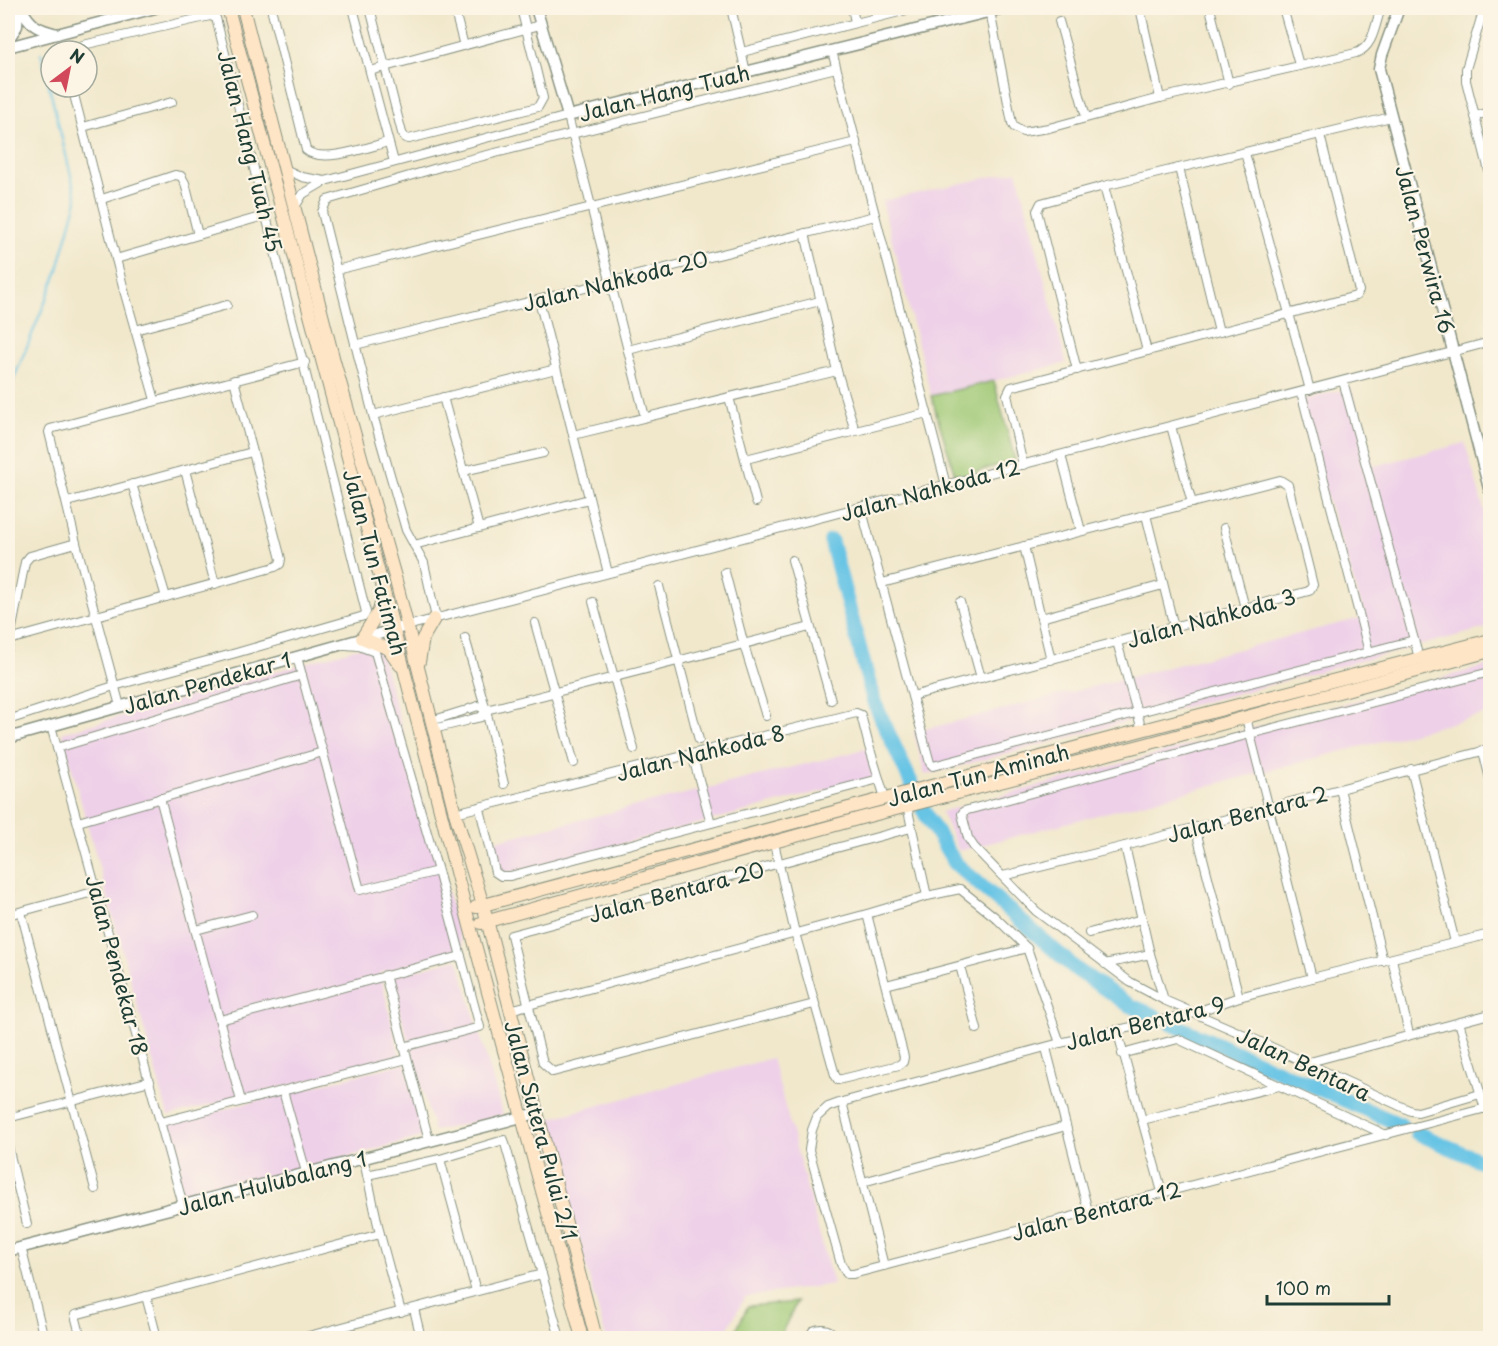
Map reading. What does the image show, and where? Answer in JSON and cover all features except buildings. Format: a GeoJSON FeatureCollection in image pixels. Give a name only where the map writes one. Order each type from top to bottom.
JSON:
{"type":"FeatureCollection","features":[{"type":"Feature","properties":{"kind":"main road","name":"Jalan Tun Fatimah"},"geometry":{"type":"LineString","coordinates":[[228,8],[395,577],[407,626],[411,671],[429,765],[470,926],[582,1338]]}},
{"type":"Feature","properties":{"kind":"main road","name":"Jalan Tun Fatimah"},"geometry":{"type":"LineString","coordinates":[[243,8],[295,207],[307,279],[384,592],[394,629],[432,725],[487,922]]}},
{"type":"Feature","properties":{"kind":"main road"},"geometry":{"type":"LineString","coordinates":[[384,592],[380,611],[362,638],[388,648],[411,671],[423,638],[435,619]]}},
{"type":"Feature","properties":{"kind":"main road","name":"Jalan Tun Aminah"},"geometry":{"type":"LineString","coordinates":[[466,910],[885,798],[905,802],[944,783],[1491,640]]}},
{"type":"Feature","properties":{"kind":"main road","name":"Jalan Tun Aminah"},"geometry":{"type":"LineString","coordinates":[[470,926],[774,843],[905,802],[949,795],[1491,651]]}},
{"type":"Feature","properties":{"kind":"main road"},"geometry":{"type":"LineString","coordinates":[[429,765],[432,758],[424,729],[426,723],[432,725]]}},
{"type":"Feature","properties":{"kind":"main road","name":"Jalan Sutera Pulai 2/1"},"geometry":{"type":"LineString","coordinates":[[487,922],[596,1338]]}},
{"type":"Feature","properties":{"kind":"street"},"geometry":{"type":"LineString","coordinates":[[19,8],[29,23],[57,34]]}},
{"type":"Feature","properties":{"kind":"street"},"geometry":{"type":"LineString","coordinates":[[8,40],[16,26],[19,8]]}},
{"type":"Feature","properties":{"kind":"street"},"geometry":{"type":"LineString","coordinates":[[19,8],[28,42]]}},
{"type":"Feature","properties":{"kind":"street"},"geometry":{"type":"LineString","coordinates":[[8,47],[155,8]]}},
{"type":"Feature","properties":{"kind":"street"},"geometry":{"type":"LineString","coordinates":[[272,8],[306,150],[312,155],[330,155],[388,142]]}},
{"type":"Feature","properties":{"kind":"street"},"geometry":{"type":"LineString","coordinates":[[353,8],[394,162]]}},
{"type":"Feature","properties":{"kind":"street"},"geometry":{"type":"LineString","coordinates":[[370,8],[405,138],[409,139],[538,107],[543,98],[521,8]]}},
{"type":"Feature","properties":{"kind":"street"},"geometry":{"type":"LineString","coordinates":[[454,8],[464,46]]}},
{"type":"Feature","properties":{"kind":"street"},"geometry":{"type":"LineString","coordinates":[[536,8],[573,133],[645,417]]}},
{"type":"Feature","properties":{"kind":"street"},"geometry":{"type":"LineString","coordinates":[[731,8],[746,72]]}},
{"type":"Feature","properties":{"kind":"street"},"geometry":{"type":"LineString","coordinates":[[852,8],[855,22]]}},
{"type":"Feature","properties":{"kind":"street"},"geometry":{"type":"LineString","coordinates":[[742,52],[915,8]]}},
{"type":"Feature","properties":{"kind":"street","name":"Jalan Hang Tuah"},"geometry":{"type":"LineString","coordinates":[[295,207],[303,194],[325,181],[568,116],[1004,8]]}},
{"type":"Feature","properties":{"kind":"street"},"geometry":{"type":"LineString","coordinates":[[1140,8],[1160,99]]}},
{"type":"Feature","properties":{"kind":"street"},"geometry":{"type":"LineString","coordinates":[[1210,8],[1229,84]]}},
{"type":"Feature","properties":{"kind":"street"},"geometry":{"type":"LineString","coordinates":[[1283,8],[1299,65]]}},
{"type":"Feature","properties":{"kind":"street"},"geometry":{"type":"LineString","coordinates":[[990,11],[1012,123],[1014,127],[1023,132],[1049,128],[1364,50],[1369,45],[1380,8]]}},
{"type":"Feature","properties":{"kind":"street","name":"Jalan Perwira 16"},"geometry":{"type":"LineString","coordinates":[[1399,8],[1379,69],[1453,351],[1486,457],[1491,492]]}},
{"type":"Feature","properties":{"kind":"street"},"geometry":{"type":"LineString","coordinates":[[1484,8],[1466,69],[1466,81],[1491,175]]}},
{"type":"Feature","properties":{"kind":"street","name":"Jalan Hang Tuah 45"},"geometry":{"type":"LineString","coordinates":[[99,42],[210,16],[216,18],[305,362],[366,614],[114,686]]}},
{"type":"Feature","properties":{"kind":"street"},"geometry":{"type":"LineString","coordinates":[[1059,21],[1086,117]]}},
{"type":"Feature","properties":{"kind":"street"},"geometry":{"type":"LineString","coordinates":[[370,71],[540,25]]}},
{"type":"Feature","properties":{"kind":"street"},"geometry":{"type":"LineString","coordinates":[[832,51],[946,485]]}},
{"type":"Feature","properties":{"kind":"street"},"geometry":{"type":"LineString","coordinates":[[229,63],[256,55]]}},
{"type":"Feature","properties":{"kind":"street"},"geometry":{"type":"LineString","coordinates":[[435,619],[424,563],[406,530],[373,415],[322,212],[327,200],[447,165],[836,68]]}},
{"type":"Feature","properties":{"kind":"street"},"geometry":{"type":"LineString","coordinates":[[75,99],[155,400]]}},
{"type":"Feature","properties":{"kind":"street"},"geometry":{"type":"LineString","coordinates":[[83,127],[172,102]]}},
{"type":"Feature","properties":{"kind":"street"},"geometry":{"type":"LineString","coordinates":[[1475,116],[1491,111]]}},
{"type":"Feature","properties":{"kind":"street"},"geometry":{"type":"LineString","coordinates":[[1077,369],[1037,211],[1041,203],[1391,117]]}},
{"type":"Feature","properties":{"kind":"street"},"geometry":{"type":"LineString","coordinates":[[1023,465],[1007,394],[1011,387],[1356,296],[1359,291],[1320,135]]}},
{"type":"Feature","properties":{"kind":"street"},"geometry":{"type":"LineString","coordinates":[[336,270],[856,142]]}},
{"type":"Feature","properties":{"kind":"street"},"geometry":{"type":"LineString","coordinates":[[1245,153],[1290,314],[1305,391],[1369,652]]}},
{"type":"Feature","properties":{"kind":"street"},"geometry":{"type":"LineString","coordinates":[[1179,168],[1219,332]]}},
{"type":"Feature","properties":{"kind":"street","name":"Jalan Hang Tuah"},"geometry":{"type":"LineString","coordinates":[[285,169],[302,177],[325,181]]}},
{"type":"Feature","properties":{"kind":"street"},"geometry":{"type":"LineString","coordinates":[[102,199],[175,174],[181,176],[185,183],[198,235]]}},
{"type":"Feature","properties":{"kind":"street"},"geometry":{"type":"LineString","coordinates":[[1104,186],[1147,351]]}},
{"type":"Feature","properties":{"kind":"street"},"geometry":{"type":"LineString","coordinates":[[116,259],[267,214]]}},
{"type":"Feature","properties":{"kind":"street","name":"Jalan Nahkoda 20"},"geometry":{"type":"LineString","coordinates":[[355,345],[875,216]]}},
{"type":"Feature","properties":{"kind":"street"},"geometry":{"type":"LineString","coordinates":[[805,233],[837,370],[855,431]]}},
{"type":"Feature","properties":{"kind":"street"},"geometry":{"type":"LineString","coordinates":[[285,285],[307,279]]}},
{"type":"Feature","properties":{"kind":"street"},"geometry":{"type":"LineString","coordinates":[[539,300],[608,573]]}},
{"type":"Feature","properties":{"kind":"street"},"geometry":{"type":"LineString","coordinates":[[628,350],[820,301]]}},
{"type":"Feature","properties":{"kind":"street"},"geometry":{"type":"LineString","coordinates":[[135,330],[227,305]]}},
{"type":"Feature","properties":{"kind":"street","name":"Jalan Nahkoda 12"},"geometry":{"type":"LineString","coordinates":[[407,626],[1491,342]]}},
{"type":"Feature","properties":{"kind":"street"},"geometry":{"type":"LineString","coordinates":[[120,706],[76,543],[50,429],[305,362]]}},
{"type":"Feature","properties":{"kind":"street"},"geometry":{"type":"LineString","coordinates":[[373,415],[556,369]]}},
{"type":"Feature","properties":{"kind":"street"},"geometry":{"type":"LineString","coordinates":[[573,435],[837,370]]}},
{"type":"Feature","properties":{"kind":"street"},"geometry":{"type":"LineString","coordinates":[[76,543],[27,558],[8,644],[280,564],[281,559],[234,380]]}},
{"type":"Feature","properties":{"kind":"street"},"geometry":{"type":"LineString","coordinates":[[1343,381],[1419,658]]}},
{"type":"Feature","properties":{"kind":"street"},"geometry":{"type":"LineString","coordinates":[[443,397],[479,528]]}},
{"type":"Feature","properties":{"kind":"street"},"geometry":{"type":"LineString","coordinates":[[729,397],[756,502]]}},
{"type":"Feature","properties":{"kind":"street"},"geometry":{"type":"LineString","coordinates":[[746,459],[927,413]]}},
{"type":"Feature","properties":{"kind":"street"},"geometry":{"type":"LineString","coordinates":[[1171,426],[1192,503]]}},
{"type":"Feature","properties":{"kind":"street"},"geometry":{"type":"LineString","coordinates":[[67,502],[252,452]]}},
{"type":"Feature","properties":{"kind":"street"},"geometry":{"type":"LineString","coordinates":[[464,471],[543,453]]}},
{"type":"Feature","properties":{"kind":"street"},"geometry":{"type":"LineString","coordinates":[[1061,455],[1081,531]]}},
{"type":"Feature","properties":{"kind":"street"},"geometry":{"type":"LineString","coordinates":[[185,470],[215,584]]}},
{"type":"Feature","properties":{"kind":"street","name":"Jalan Nahkoda 3"},"geometry":{"type":"LineString","coordinates":[[882,583],[1280,480],[1288,484],[1313,585],[1309,591],[912,696]]}},
{"type":"Feature","properties":{"kind":"street"},"geometry":{"type":"LineString","coordinates":[[132,484],[166,597]]}},
{"type":"Feature","properties":{"kind":"street"},"geometry":{"type":"LineString","coordinates":[[414,545],[589,498]]}},
{"type":"Feature","properties":{"kind":"street"},"geometry":{"type":"LineString","coordinates":[[861,507],[930,763],[933,765],[1414,640]]}},
{"type":"Feature","properties":{"kind":"street"},"geometry":{"type":"LineString","coordinates":[[1146,515],[1174,627]]}},
{"type":"Feature","properties":{"kind":"street"},"geometry":{"type":"LineString","coordinates":[[1224,528],[1245,608]]}},
{"type":"Feature","properties":{"kind":"street"},"geometry":{"type":"LineString","coordinates":[[1024,546],[1051,660]]}},
{"type":"Feature","properties":{"kind":"street"},"geometry":{"type":"LineString","coordinates":[[792,560],[831,700]]}},
{"type":"Feature","properties":{"kind":"street"},"geometry":{"type":"LineString","coordinates":[[725,572],[766,716]]}},
{"type":"Feature","properties":{"kind":"street"},"geometry":{"type":"LineString","coordinates":[[1041,618],[1164,585]]}},
{"type":"Feature","properties":{"kind":"street"},"geometry":{"type":"LineString","coordinates":[[659,586],[699,740]]}},
{"type":"Feature","properties":{"kind":"street"},"geometry":{"type":"LineString","coordinates":[[593,602],[634,749]]}},
{"type":"Feature","properties":{"kind":"street"},"geometry":{"type":"LineString","coordinates":[[960,602],[981,678]]}},
{"type":"Feature","properties":{"kind":"street"},"geometry":{"type":"LineString","coordinates":[[535,623],[574,763]]}},
{"type":"Feature","properties":{"kind":"street","name":"Jalan Pendekar 1"},"geometry":{"type":"LineString","coordinates":[[8,738],[407,626]]}},
{"type":"Feature","properties":{"kind":"street"},"geometry":{"type":"LineString","coordinates":[[432,725],[481,717],[486,710],[810,627]]}},
{"type":"Feature","properties":{"kind":"street"},"geometry":{"type":"LineString","coordinates":[[465,638],[504,784]]}},
{"type":"Feature","properties":{"kind":"street"},"geometry":{"type":"LineString","coordinates":[[1117,642],[1143,730]]}},
{"type":"Feature","properties":{"kind":"street"},"geometry":{"type":"LineString","coordinates":[[342,644],[359,646],[375,652],[480,1028],[403,1047]]}},
{"type":"Feature","properties":{"kind":"street"},"geometry":{"type":"LineString","coordinates":[[297,657],[360,890],[438,871]]}},
{"type":"Feature","properties":{"kind":"street"},"geometry":{"type":"LineString","coordinates":[[1250,734],[1491,672]]}},
{"type":"Feature","properties":{"kind":"street"},"geometry":{"type":"LineString","coordinates":[[57,748],[302,675]]}},
{"type":"Feature","properties":{"kind":"street"},"geometry":{"type":"LineString","coordinates":[[8,720],[114,686]]}},
{"type":"Feature","properties":{"kind":"street"},"geometry":{"type":"LineString","coordinates":[[432,725],[478,706],[486,710]]}},
{"type":"Feature","properties":{"kind":"street","name":"Jalan Nahkoda 8"},"geometry":{"type":"LineString","coordinates":[[455,813],[856,713],[861,715],[863,720],[868,746],[885,798]]}},
{"type":"Feature","properties":{"kind":"street"},"geometry":{"type":"LineString","coordinates":[[1246,717],[1312,978]]}},
{"type":"Feature","properties":{"kind":"street","name":"Jalan Pendekar 18"},"geometry":{"type":"LineString","coordinates":[[51,726],[183,1205]]}},
{"type":"Feature","properties":{"kind":"street","name":"Jalan Bentara"},"geometry":{"type":"LineString","coordinates":[[1250,734],[966,810],[962,814],[968,838],[1046,920],[1130,982],[1164,1000],[1411,1112],[1480,1094]]}},
{"type":"Feature","properties":{"kind":"street"},"geometry":{"type":"LineString","coordinates":[[1487,750],[1491,779]]}},
{"type":"Feature","properties":{"kind":"street","name":"Jalan Bentara 2"},"geometry":{"type":"LineString","coordinates":[[1003,876],[1487,750]]}},
{"type":"Feature","properties":{"kind":"street"},"geometry":{"type":"LineString","coordinates":[[78,822],[323,752]]}},
{"type":"Feature","properties":{"kind":"street"},"geometry":{"type":"LineString","coordinates":[[692,754],[711,823]]}},
{"type":"Feature","properties":{"kind":"street"},"geometry":{"type":"LineString","coordinates":[[1411,769],[1455,942]]}},
{"type":"Feature","properties":{"kind":"street"},"geometry":{"type":"LineString","coordinates":[[480,808],[495,872],[501,876],[510,876],[879,779]]}},
{"type":"Feature","properties":{"kind":"street"},"geometry":{"type":"LineString","coordinates":[[1340,789],[1409,1034]]}},
{"type":"Feature","properties":{"kind":"street"},"geometry":{"type":"LineString","coordinates":[[160,798],[241,1101]]}},
{"type":"Feature","properties":{"kind":"street"},"geometry":{"type":"LineString","coordinates":[[905,802],[927,896]]}},
{"type":"Feature","properties":{"kind":"street"},"geometry":{"type":"LineString","coordinates":[[1195,827],[1239,997]]}},
{"type":"Feature","properties":{"kind":"street","name":"Jalan Bentara 20"},"geometry":{"type":"LineString","coordinates":[[528,1004],[510,938],[513,933],[911,828]]}},
{"type":"Feature","properties":{"kind":"street"},"geometry":{"type":"LineString","coordinates":[[774,843],[814,1004],[838,1080],[899,1065],[903,1062],[904,1057],[867,914]]}},
{"type":"Feature","properties":{"kind":"street"},"geometry":{"type":"LineString","coordinates":[[1125,846],[1150,954],[1164,1000]]}},
{"type":"Feature","properties":{"kind":"street"},"geometry":{"type":"LineString","coordinates":[[510,1010],[927,896],[960,889],[995,917],[1027,948],[1060,1043]]}},
{"type":"Feature","properties":{"kind":"street"},"geometry":{"type":"LineString","coordinates":[[8,915],[97,891]]}},
{"type":"Feature","properties":{"kind":"street"},"geometry":{"type":"LineString","coordinates":[[21,912],[95,1189]]}},
{"type":"Feature","properties":{"kind":"street"},"geometry":{"type":"LineString","coordinates":[[196,930],[252,915]]}},
{"type":"Feature","properties":{"kind":"street"},"geometry":{"type":"LineString","coordinates":[[1089,933],[1142,919]]}},
{"type":"Feature","properties":{"kind":"street","name":"Jalan Bentara 9"},"geometry":{"type":"LineString","coordinates":[[812,1130],[817,1117],[828,1107],[842,1102],[1060,1043],[1194,1013],[1239,997],[1491,934]]}},
{"type":"Feature","properties":{"kind":"street"},"geometry":{"type":"LineString","coordinates":[[886,986],[1027,948]]}},
{"type":"Feature","properties":{"kind":"street"},"geometry":{"type":"LineString","coordinates":[[1105,964],[1150,954]]}},
{"type":"Feature","properties":{"kind":"street"},"geometry":{"type":"LineString","coordinates":[[220,1020],[461,956]]}},
{"type":"Feature","properties":{"kind":"street"},"geometry":{"type":"LineString","coordinates":[[960,966],[977,1029]]}},
{"type":"Feature","properties":{"kind":"street"},"geometry":{"type":"LineString","coordinates":[[385,975],[429,1140]]}},
{"type":"Feature","properties":{"kind":"street"},"geometry":{"type":"LineString","coordinates":[[528,1004],[543,1063],[553,1072],[814,1004]]}},
{"type":"Feature","properties":{"kind":"street"},"geometry":{"type":"LineString","coordinates":[[1306,1063],[1491,1014]]}},
{"type":"Feature","properties":{"kind":"street"},"geometry":{"type":"LineString","coordinates":[[1459,1022],[1480,1094],[1488,1108]]}},
{"type":"Feature","properties":{"kind":"street"},"geometry":{"type":"LineString","coordinates":[[1117,1030],[1162,1192]]}},
{"type":"Feature","properties":{"kind":"street","name":"Jalan Bentara"},"geometry":{"type":"LineString","coordinates":[[1122,1054],[1178,1038],[1386,1135]]}},
{"type":"Feature","properties":{"kind":"street"},"geometry":{"type":"LineString","coordinates":[[1046,1048],[1088,1211]]}},
{"type":"Feature","properties":{"kind":"street"},"geometry":{"type":"LineString","coordinates":[[161,1122],[407,1059]]}},
{"type":"Feature","properties":{"kind":"street"},"geometry":{"type":"LineString","coordinates":[[8,1118],[150,1081]]}},
{"type":"Feature","properties":{"kind":"street"},"geometry":{"type":"LineString","coordinates":[[1142,1120],[1279,1086]]}},
{"type":"Feature","properties":{"kind":"street"},"geometry":{"type":"LineString","coordinates":[[283,1091],[306,1172]]}},
{"type":"Feature","properties":{"kind":"street"},"geometry":{"type":"LineString","coordinates":[[842,1102],[884,1266]]}},
{"type":"Feature","properties":{"kind":"street","name":"Jalan Bentara 12"},"geometry":{"type":"LineString","coordinates":[[812,1130],[809,1150],[844,1270],[847,1274],[853,1274],[1488,1108]]}},
{"type":"Feature","properties":{"kind":"street","name":"Jalan Hulubalang 1"},"geometry":{"type":"LineString","coordinates":[[8,1251],[537,1113]]}},
{"type":"Feature","properties":{"kind":"street"},"geometry":{"type":"LineString","coordinates":[[863,1182],[1066,1126]]}},
{"type":"Feature","properties":{"kind":"street"},"geometry":{"type":"LineString","coordinates":[[367,1175],[440,1159],[504,1140],[560,1338]]}},
{"type":"Feature","properties":{"kind":"street"},"geometry":{"type":"LineString","coordinates":[[8,1147],[27,1224]]}},
{"type":"Feature","properties":{"kind":"street"},"geometry":{"type":"LineString","coordinates":[[363,1157],[380,1234],[401,1312]]}},
{"type":"Feature","properties":{"kind":"street"},"geometry":{"type":"LineString","coordinates":[[440,1159],[476,1291]]}},
{"type":"Feature","properties":{"kind":"street"},"geometry":{"type":"LineString","coordinates":[[81,1338],[75,1315],[380,1234]]}},
{"type":"Feature","properties":{"kind":"street"},"geometry":{"type":"LineString","coordinates":[[21,1247],[44,1338]]}},
{"type":"Feature","properties":{"kind":"street"},"geometry":{"type":"LineString","coordinates":[[301,1338],[542,1274]]}},
{"type":"Feature","properties":{"kind":"street"},"geometry":{"type":"LineString","coordinates":[[146,1296],[157,1338]]}},
{"type":"Feature","properties":{"kind":"street"},"geometry":{"type":"LineString","coordinates":[[414,1309],[421,1338]]}},
{"type":"Feature","properties":{"kind":"street"},"geometry":{"type":"LineString","coordinates":[[808,1338],[813,1331],[824,1329],[832,1332],[836,1338]]}},
{"type":"Feature","properties":{"kind":"shaded area"},"geometry":{"type":"Polygon","coordinates":[[[1017,171],[1066,363],[931,396],[882,201],[1017,171]]]}},
{"type":"Feature","properties":{"kind":"shaded area"},"geometry":{"type":"Polygon","coordinates":[[[1351,388],[1374,466],[1465,443],[1490,531],[1490,627],[925,775],[914,732],[1365,617],[1296,401],[1351,388]]]}},
{"type":"Feature","properties":{"kind":"shaded area"},"geometry":{"type":"Polygon","coordinates":[[[369,645],[381,653],[463,948],[380,973],[400,1057],[168,1116],[62,733],[369,645]]]}},
{"type":"Feature","properties":{"kind":"shaded area"},"geometry":{"type":"Polygon","coordinates":[[[1490,665],[1490,713],[959,851],[941,812],[1490,665]]]}},
{"type":"Feature","properties":{"kind":"shaded area"},"geometry":{"type":"Polygon","coordinates":[[[866,749],[876,777],[510,873],[498,871],[491,842],[866,749]]]}},
{"type":"Feature","properties":{"kind":"shaded area"},"geometry":{"type":"Polygon","coordinates":[[[458,959],[503,1115],[434,1131],[390,977],[458,959]]]}},
{"type":"Feature","properties":{"kind":"shaded area"},"geometry":{"type":"Polygon","coordinates":[[[772,1058],[833,1284],[745,1297],[727,1330],[703,1338],[606,1338],[545,1120],[772,1058]]]}},
{"type":"Feature","properties":{"kind":"shaded area"},"geometry":{"type":"Polygon","coordinates":[[[405,1063],[425,1136],[185,1200],[165,1124],[405,1063]]]}},
{"type":"Feature","properties":{"kind":"green space"},"geometry":{"type":"Polygon","coordinates":[[[994,381],[1015,460],[956,478],[931,396],[994,381]]]}},
{"type":"Feature","properties":{"kind":"green space"},"geometry":{"type":"Polygon","coordinates":[[[797,1302],[779,1338],[721,1338],[734,1334],[748,1306],[797,1302]]]}},
{"type":"Feature","properties":{"kind":"waterway"},"geometry":{"type":"LineString","coordinates":[[8,393],[57,273],[77,200],[52,99]]}},
{"type":"Feature","properties":{"kind":"waterway"},"geometry":{"type":"LineString","coordinates":[[8,499],[13,519],[8,545]]}},
{"type":"Feature","properties":{"kind":"waterway"},"geometry":{"type":"LineString","coordinates":[[831,541],[874,702],[926,815],[955,863],[1077,970],[1129,1005],[1155,1016]]}},
{"type":"Feature","properties":{"kind":"waterway"},"geometry":{"type":"LineString","coordinates":[[1172,1024],[1401,1125]]}},
{"type":"Feature","properties":{"kind":"waterway"},"geometry":{"type":"LineString","coordinates":[[1417,1133],[1490,1165]]}}]}
